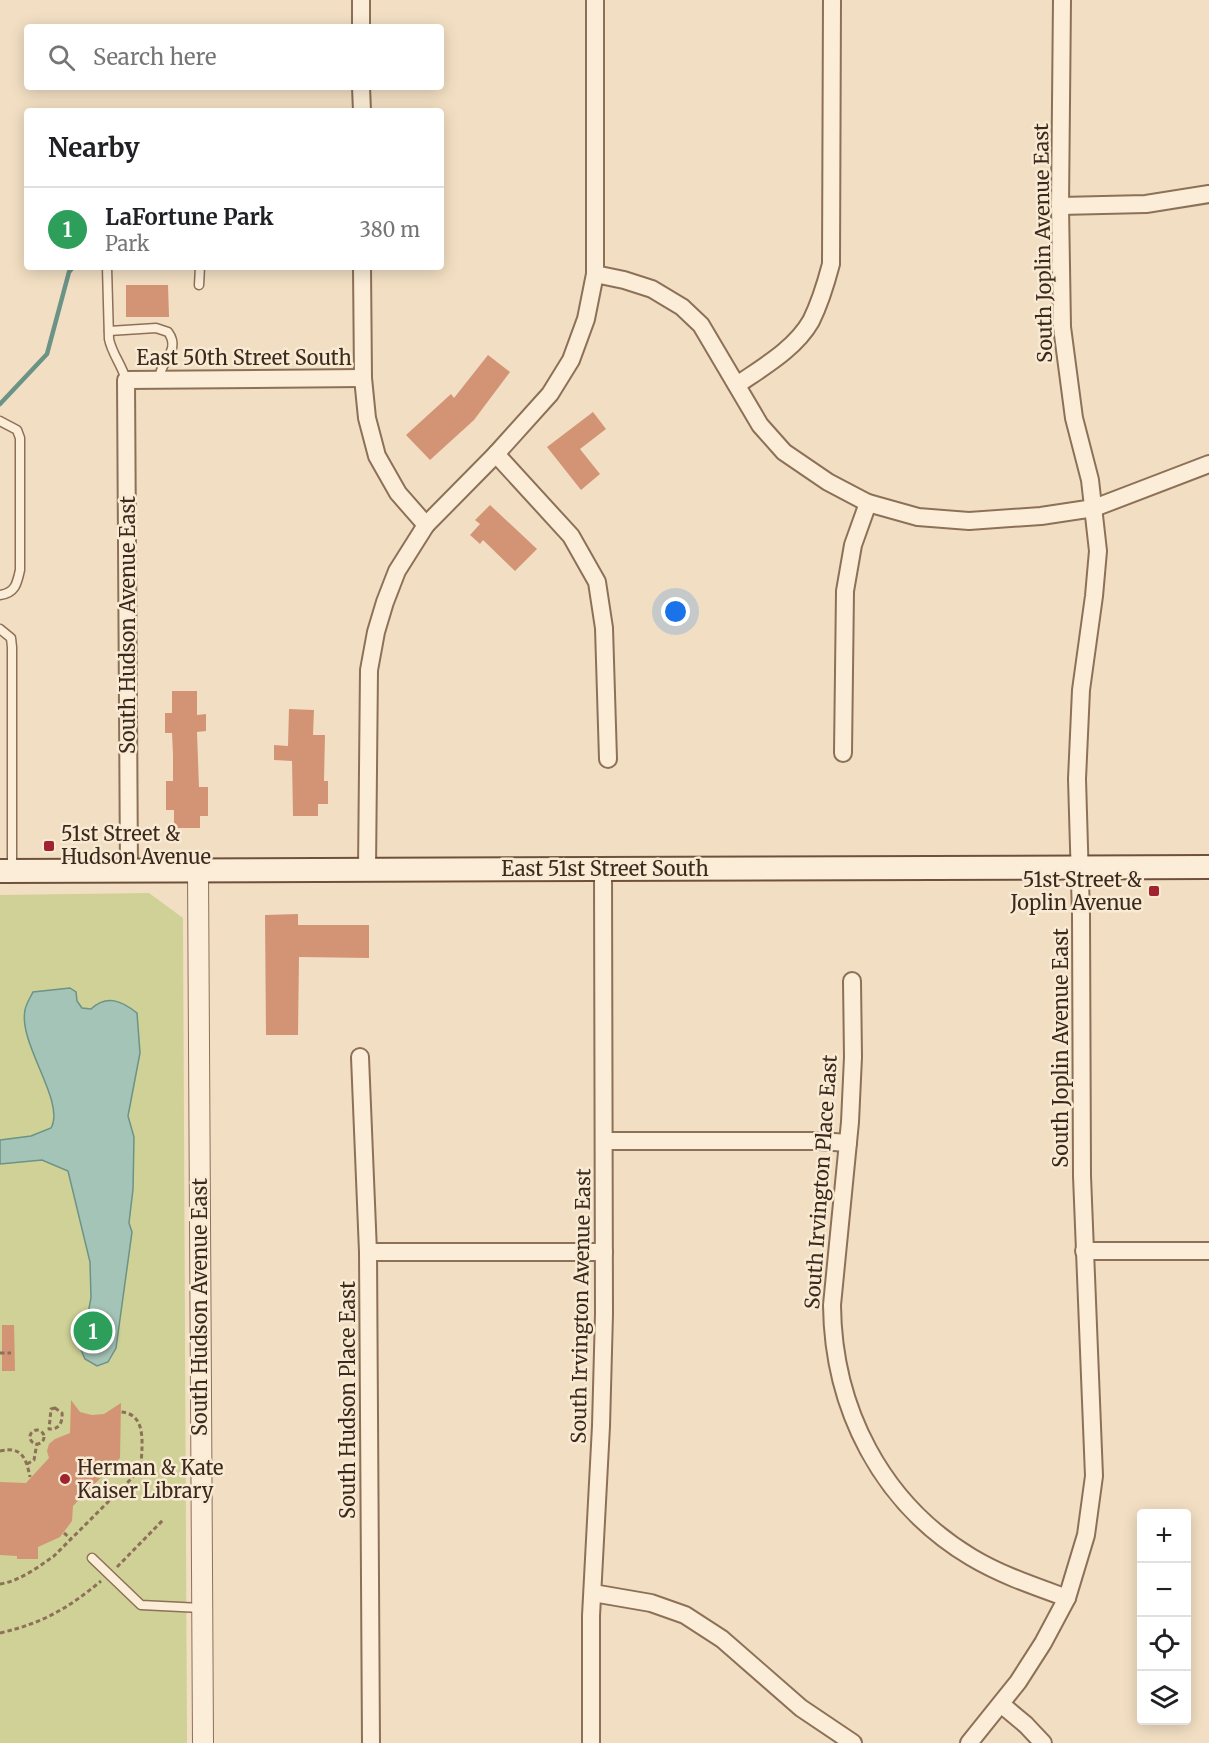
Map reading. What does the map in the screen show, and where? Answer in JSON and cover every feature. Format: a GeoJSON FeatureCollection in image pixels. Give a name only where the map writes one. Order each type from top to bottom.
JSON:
{"type":"FeatureCollection","features":[{"type":"Feature","properties":{"kind":"main road","name":"East 51st Street South"},"geometry":{"type":"LineString","coordinates":[[6,871],[1209,867]]}},
{"type":"Feature","properties":{"kind":"street"},"geometry":{"type":"LineString","coordinates":[[361,0],[361,24]]}},
{"type":"Feature","properties":{"kind":"street"},"geometry":{"type":"LineString","coordinates":[[367,869],[369,670],[385,602],[397,571],[426,525],[496,454],[550,394],[571,360],[586,319],[595,274],[595,0]]}},
{"type":"Feature","properties":{"kind":"street"},"geometry":{"type":"LineString","coordinates":[[737,385],[786,350],[810,322],[825,286],[831,264],[832,0]]}},
{"type":"Feature","properties":{"kind":"street","name":"South Joplin Avenue East"},"geometry":{"type":"LineString","coordinates":[[969,1743],[1001,1704],[1043,1642],[1067,1598],[1086,1535],[1094,1476],[1084,1251],[1077,779],[1081,690],[1098,550],[1090,480],[1074,418],[1062,327],[1060,206],[1062,0]]}},
{"type":"Feature","properties":{"kind":"street"},"geometry":{"type":"LineString","coordinates":[[362,90],[362,108]]}},
{"type":"Feature","properties":{"kind":"street"},"geometry":{"type":"LineString","coordinates":[[1060,206],[1146,204],[1209,194]]}},
{"type":"Feature","properties":{"kind":"street"},"geometry":{"type":"LineString","coordinates":[[362,270],[363,378],[367,418],[377,456],[398,493],[426,525]]}},
{"type":"Feature","properties":{"kind":"street"},"geometry":{"type":"LineString","coordinates":[[595,274],[652,289],[682,307],[701,325],[760,425],[784,452],[828,482],[868,503],[918,517],[969,521],[1041,516],[1094,508],[1209,464]]}},
{"type":"Feature","properties":{"kind":"street","name":"East 50th Street South"},"geometry":{"type":"LineString","coordinates":[[126,380],[363,378]]}},
{"type":"Feature","properties":{"kind":"street","name":"South Hudson Avenue East"},"geometry":{"type":"LineString","coordinates":[[126,380],[129,871]]}},
{"type":"Feature","properties":{"kind":"street"},"geometry":{"type":"LineString","coordinates":[[496,454],[571,536],[597,582],[604,628],[608,759]]}},
{"type":"Feature","properties":{"kind":"street"},"geometry":{"type":"LineString","coordinates":[[843,753],[845,591],[853,545],[868,503]]}},
{"type":"Feature","properties":{"kind":"street","name":"South Irvington Avenue East"},"geometry":{"type":"LineString","coordinates":[[591,1743],[590,1661],[602,1397],[604,1252],[603,869]]}},
{"type":"Feature","properties":{"kind":"street","name":"South Hudson Avenue East"},"geometry":{"type":"LineString","coordinates":[[198,870],[202,1743]]}},
{"type":"Feature","properties":{"kind":"street","name":"South Irvington Place East"},"geometry":{"type":"LineString","coordinates":[[852,981],[853,1057],[848,1143],[832,1292],[832,1336],[837,1369],[845,1396],[865,1447],[889,1484],[932,1530],[970,1556],[1003,1574],[1067,1598]]}},
{"type":"Feature","properties":{"kind":"street","name":"South Hudson Place East"},"geometry":{"type":"LineString","coordinates":[[360,1058],[368,1252],[371,1743]]}},
{"type":"Feature","properties":{"kind":"street"},"geometry":{"type":"LineString","coordinates":[[605,1141],[848,1143]]}},
{"type":"Feature","properties":{"kind":"street"},"geometry":{"type":"LineString","coordinates":[[1084,1251],[1209,1251]]}},
{"type":"Feature","properties":{"kind":"street"},"geometry":{"type":"LineString","coordinates":[[368,1252],[604,1252]]}},
{"type":"Feature","properties":{"kind":"street"},"geometry":{"type":"LineString","coordinates":[[593,1593],[643,1601],[686,1615],[722,1639],[801,1708],[853,1743]]}},
{"type":"Feature","properties":{"kind":"street"},"geometry":{"type":"LineString","coordinates":[[1001,1704],[1043,1743]]}},
{"type":"Feature","properties":{"kind":"lane"},"geometry":{"type":"LineString","coordinates":[[107,270],[111,348],[123,369],[126,380]]}},
{"type":"Feature","properties":{"kind":"lane"},"geometry":{"type":"LineString","coordinates":[[199,285],[200,270]]}},
{"type":"Feature","properties":{"kind":"lane"},"geometry":{"type":"LineString","coordinates":[[109,331],[156,328],[168,332],[174,346],[160,369],[159,380]]}},
{"type":"Feature","properties":{"kind":"lane"},"geometry":{"type":"LineString","coordinates":[[0,421],[17,430],[20,438],[20,570],[16,587],[11,592],[0,595]]}},
{"type":"Feature","properties":{"kind":"lane"},"geometry":{"type":"LineString","coordinates":[[0,629],[11,638],[12,647],[11,816],[6,871]]}},
{"type":"Feature","properties":{"kind":"lane"},"geometry":{"type":"LineString","coordinates":[[0,816],[11,816]]}},
{"type":"Feature","properties":{"kind":"lane"},"geometry":{"type":"LineString","coordinates":[[92,1558],[108,1576],[141,1605],[202,1608]]}},
{"type":"Feature","properties":{"kind":"path"},"geometry":{"type":"LineString","coordinates":[[0,1353],[10,1353]]}},
{"type":"Feature","properties":{"kind":"path"},"geometry":{"type":"LineString","coordinates":[[37,1443],[32,1441],[31,1435],[48,1427],[51,1409],[55,1408],[62,1413],[63,1418],[59,1427],[54,1430],[48,1427]]}},
{"type":"Feature","properties":{"kind":"path"},"geometry":{"type":"LineString","coordinates":[[0,1584],[8,1583],[38,1568],[54,1556],[141,1469],[142,1430],[140,1423],[134,1416],[121,1412]]}},
{"type":"Feature","properties":{"kind":"path"},"geometry":{"type":"LineString","coordinates":[[37,1443],[43,1440],[41,1432]]}},
{"type":"Feature","properties":{"kind":"path"},"geometry":{"type":"LineString","coordinates":[[27,1464],[34,1460],[37,1443]]}},
{"type":"Feature","properties":{"kind":"path"},"geometry":{"type":"LineString","coordinates":[[0,1451],[12,1449],[20,1453],[27,1464],[30,1477]]}},
{"type":"Feature","properties":{"kind":"path"},"geometry":{"type":"LineString","coordinates":[[0,1633],[21,1629],[72,1605],[108,1576],[164,1519]]}},
{"type":"Feature","properties":{"kind":"path"},"geometry":{"type":"LineString","coordinates":[[64,1533],[71,1539]]}},
{"type":"Feature","properties":{"kind":"green space"},"geometry":{"type":"Polygon","coordinates":[[[149,893],[183,918],[187,1743],[0,1743],[0,895],[149,893]]]}},
{"type":"Feature","properties":{"kind":"shaded area"},"geometry":{"type":"Polygon","coordinates":[[[70,988],[76,992],[77,1001],[82,1008],[91,1009],[97,1004],[114,1001],[126,1005],[137,1013],[140,1053],[128,1116],[134,1137],[133,1189],[129,1223],[132,1232],[116,1348],[108,1362],[97,1366],[85,1359],[81,1350],[91,1298],[90,1262],[68,1171],[42,1160],[0,1164],[0,1140],[31,1136],[51,1128],[54,1117],[48,1088],[28,1039],[25,1024],[26,1006],[33,992],[70,988]]]}},
{"type":"Feature","properties":{"kind":"building"},"geometry":{"type":"Polygon","coordinates":[[[126,285],[168,285],[169,317],[126,317],[126,285]]]}},
{"type":"Feature","properties":{"kind":"building"},"geometry":{"type":"Polygon","coordinates":[[[488,355],[510,372],[474,420],[430,460],[406,435],[451,394],[454,398],[488,355]]]}},
{"type":"Feature","properties":{"kind":"building"},"geometry":{"type":"Polygon","coordinates":[[[593,412],[606,429],[580,449],[600,474],[581,490],[547,447],[593,412]]]}},
{"type":"Feature","properties":{"kind":"building"},"geometry":{"type":"Polygon","coordinates":[[[490,505],[537,549],[515,571],[483,540],[480,544],[470,535],[480,524],[475,520],[490,505]]]}},
{"type":"Feature","properties":{"kind":"building"},"geometry":{"type":"Polygon","coordinates":[[[172,691],[197,691],[197,715],[206,714],[206,731],[197,732],[199,787],[208,787],[208,816],[200,816],[200,828],[174,828],[174,810],[166,810],[166,781],[173,781],[173,755],[172,733],[165,733],[165,713],[172,713],[172,691]]]}},
{"type":"Feature","properties":{"kind":"building"},"geometry":{"type":"Polygon","coordinates":[[[289,709],[314,710],[313,735],[325,735],[324,781],[328,781],[328,804],[318,804],[318,816],[293,816],[292,761],[274,760],[274,745],[288,746],[289,709]]]}},
{"type":"Feature","properties":{"kind":"building"},"geometry":{"type":"Polygon","coordinates":[[[298,914],[298,925],[369,925],[369,958],[299,957],[298,1035],[266,1035],[265,915],[298,914]]]}},
{"type":"Feature","properties":{"kind":"building"},"geometry":{"type":"Polygon","coordinates":[[[2,1325],[14,1325],[15,1371],[2,1371],[2,1325]]]}},
{"type":"Feature","properties":{"kind":"building","name":"Herman & Kate Kaiser Library"},"geometry":{"type":"Polygon","coordinates":[[[71,1400],[80,1412],[92,1415],[104,1414],[121,1403],[120,1458],[73,1506],[72,1521],[60,1537],[38,1547],[38,1559],[17,1559],[17,1556],[0,1555],[0,1482],[26,1483],[49,1458],[47,1451],[49,1444],[70,1433],[71,1400]]]}},
{"type":"Feature","properties":{"kind":"waterway"},"geometry":{"type":"LineString","coordinates":[[0,404],[47,354],[71,270]]}},
{"type":"Feature","properties":{"kind":"place","name":"51st Street & Hudson Avenue"},"geometry":{"type":"Point","coordinates":[49,846]}},
{"type":"Feature","properties":{"kind":"place","name":"51st Street & Joplin Avenue"},"geometry":{"type":"Point","coordinates":[1154,891]}},
{"type":"Feature","properties":{"kind":"place","name":"LaFortune Park"},"geometry":{"type":"Point","coordinates":[93,1331]}},
{"type":"Feature","properties":{"kind":"place","name":"Herman & Kate Kaiser Library"},"geometry":{"type":"Point","coordinates":[65,1479]}}]}
